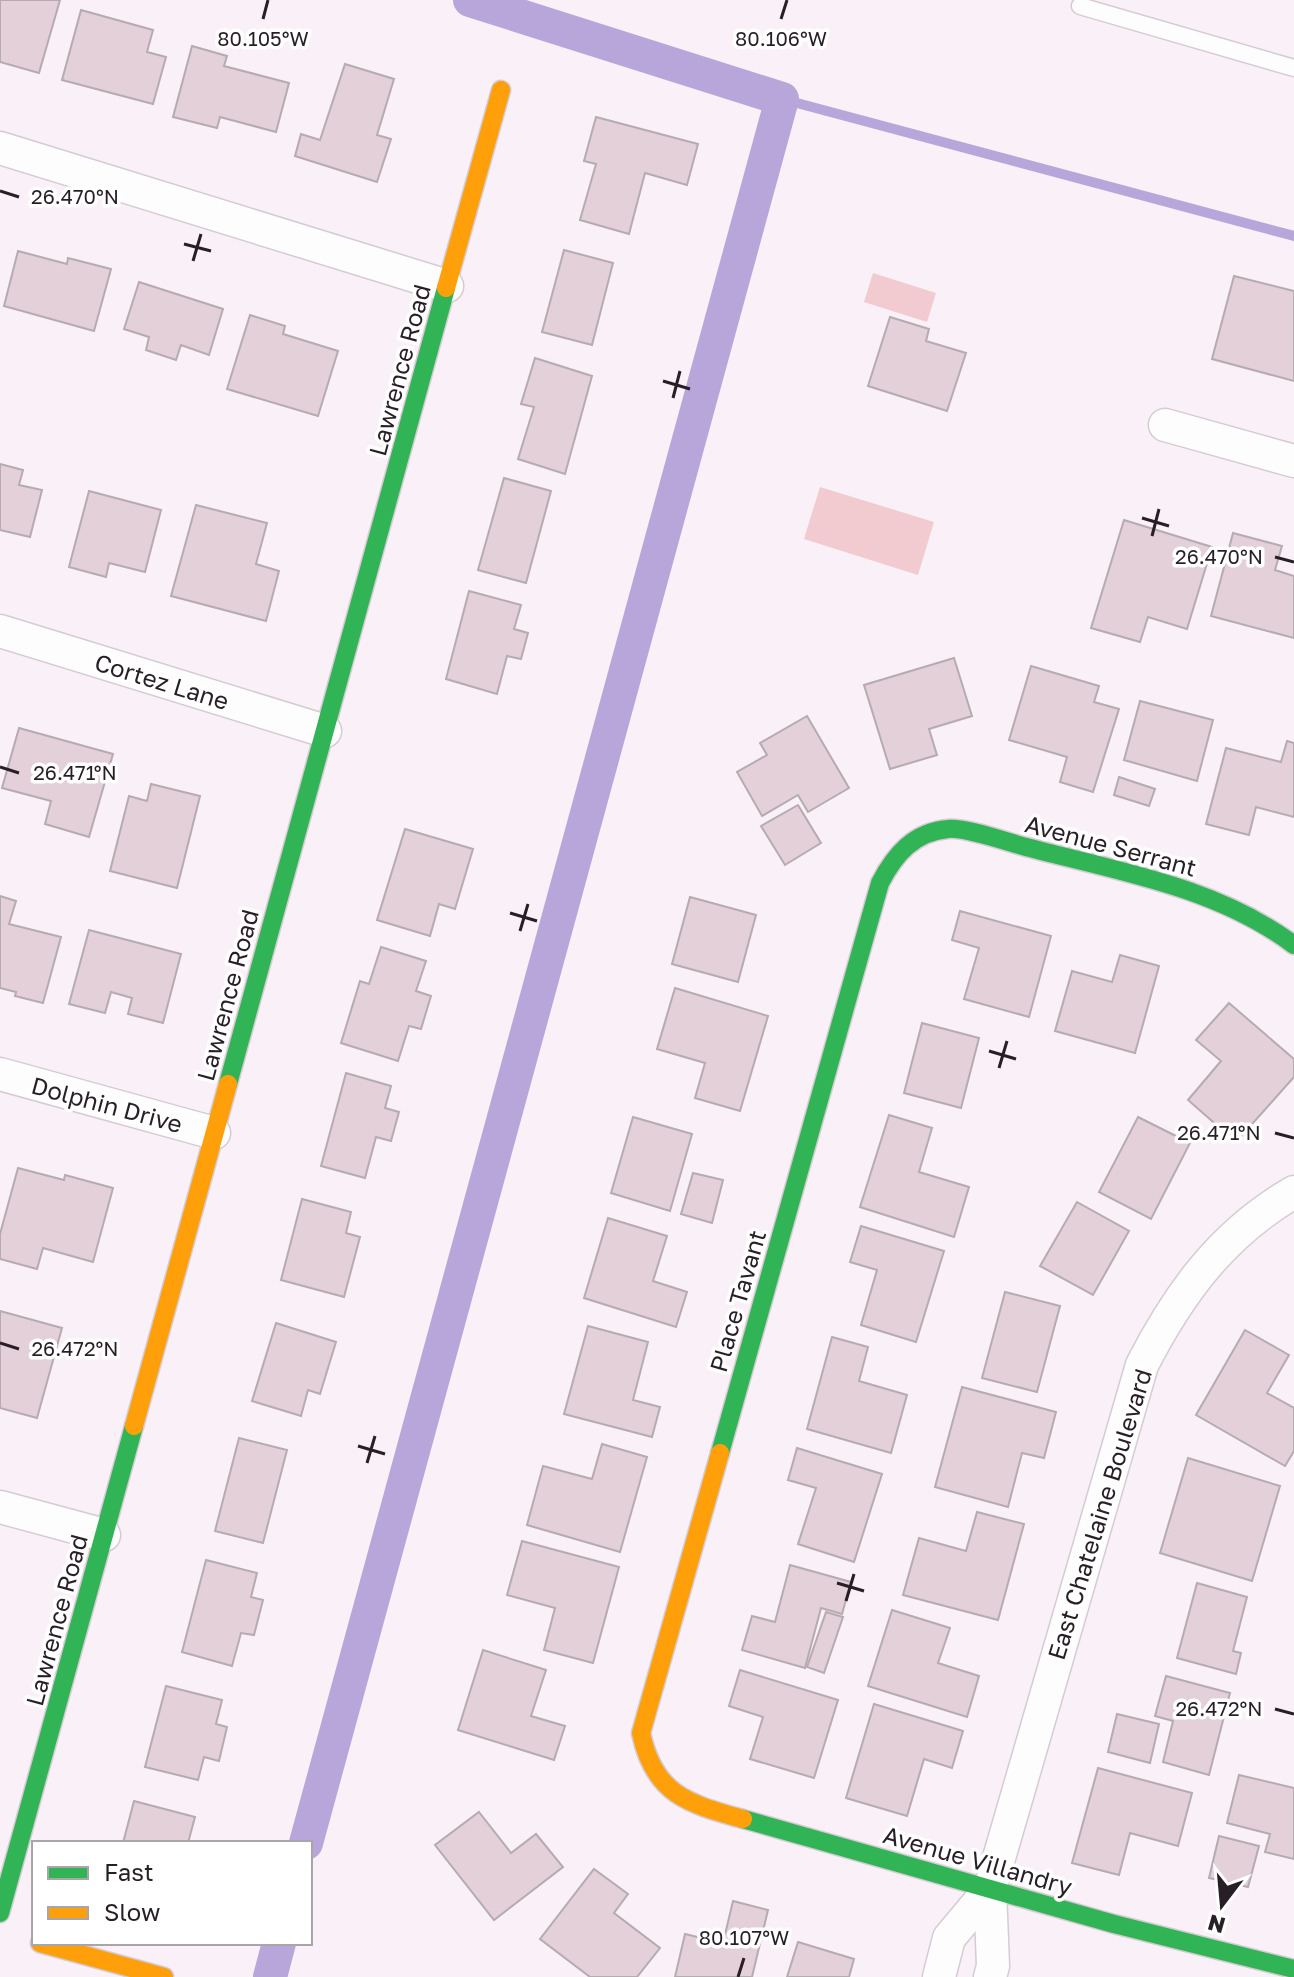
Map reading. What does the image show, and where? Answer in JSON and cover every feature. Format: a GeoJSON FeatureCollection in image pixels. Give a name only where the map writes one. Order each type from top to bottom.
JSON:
{"type":"FeatureCollection","features":[{"type":"Feature","properties":{"kind":"street","name":"Lawrence Road"},"geometry":{"type":"LineString","coordinates":[[0,1913],[501,90]]}},
{"type":"Feature","properties":{"kind":"street"},"geometry":{"type":"LineString","coordinates":[[0,148],[447,286]]}},
{"type":"Feature","properties":{"kind":"street"},"geometry":{"type":"LineString","coordinates":[[1165,425],[1294,461]]}},
{"type":"Feature","properties":{"kind":"street","name":"Cortez Lane"},"geometry":{"type":"LineString","coordinates":[[0,631],[325,731]]}},
{"type":"Feature","properties":{"kind":"street","name":"Avenue Serrant"},"geometry":{"type":"LineString","coordinates":[[907,843],[928,832],[952,828],[1194,892],[1238,908],[1278,931],[1294,945]]}},
{"type":"Feature","properties":{"kind":"street","name":"Place Tavant"},"geometry":{"type":"LineString","coordinates":[[657,1778],[646,1757],[641,1733],[880,883],[890,861],[907,843]]}},
{"type":"Feature","properties":{"kind":"street","name":"Dolphin Drive"},"geometry":{"type":"LineString","coordinates":[[0,1074],[214,1133]]}},
{"type":"Feature","properties":{"kind":"street","name":"East Chatelaine Boulevard"},"geometry":{"type":"LineString","coordinates":[[990,1889],[1142,1365],[1167,1317],[1198,1273],[1235,1234],[1294,1192]]}},
{"type":"Feature","properties":{"kind":"street"},"geometry":{"type":"LineString","coordinates":[[0,1507],[104,1535]]}},
{"type":"Feature","properties":{"kind":"street","name":"Avenue Villandry"},"geometry":{"type":"LineString","coordinates":[[657,1778],[675,1795],[697,1806],[1114,1924],[1294,1969]]}},
{"type":"Feature","properties":{"kind":"street"},"geometry":{"type":"LineString","coordinates":[[939,1977],[949,1938],[990,1889]]}},
{"type":"Feature","properties":{"kind":"street"},"geometry":{"type":"LineString","coordinates":[[990,1889],[993,1966],[990,1977]]}},
{"type":"Feature","properties":{"kind":"street"},"geometry":{"type":"LineString","coordinates":[[47,1945],[164,1977]]}},
{"type":"Feature","properties":{"kind":"lane"},"geometry":{"type":"LineString","coordinates":[[1080,6],[1294,68]]}},
{"type":"Feature","properties":{"kind":"shaded area"},"geometry":{"type":"Polygon","coordinates":[[[873,273],[936,293],[927,322],[864,302],[873,273]]]}},
{"type":"Feature","properties":{"kind":"shaded area"},"geometry":{"type":"Polygon","coordinates":[[[820,487],[934,522],[918,575],[804,539],[820,487]]]}},
{"type":"Feature","properties":{"kind":"building"},"geometry":{"type":"Polygon","coordinates":[[[0,0],[60,0],[39,73],[0,62],[0,0]]]}},
{"type":"Feature","properties":{"kind":"building"},"geometry":{"type":"Polygon","coordinates":[[[81,10],[153,30],[147,52],[166,57],[153,104],[62,80],[81,10]]]}},
{"type":"Feature","properties":{"kind":"building"},"geometry":{"type":"Polygon","coordinates":[[[192,46],[227,56],[224,66],[289,83],[276,132],[220,117],[217,128],[173,117],[192,46]]]}},
{"type":"Feature","properties":{"kind":"building"},"geometry":{"type":"Polygon","coordinates":[[[345,64],[394,79],[377,135],[391,139],[377,182],[295,156],[301,134],[320,140],[345,64]]]}},
{"type":"Feature","properties":{"kind":"building"},"geometry":{"type":"Polygon","coordinates":[[[596,117],[698,144],[687,185],[645,173],[629,234],[580,220],[596,164],[584,161],[596,117]]]}},
{"type":"Feature","properties":{"kind":"building"},"geometry":{"type":"Polygon","coordinates":[[[564,250],[613,263],[592,345],[542,332],[564,250]]]}},
{"type":"Feature","properties":{"kind":"building"},"geometry":{"type":"Polygon","coordinates":[[[18,251],[67,264],[68,258],[111,269],[94,331],[4,306],[18,251]]]}},
{"type":"Feature","properties":{"kind":"building"},"geometry":{"type":"Polygon","coordinates":[[[1234,276],[1294,291],[1294,381],[1212,359],[1234,276]]]}},
{"type":"Feature","properties":{"kind":"building"},"geometry":{"type":"Polygon","coordinates":[[[139,282],[223,309],[209,355],[181,345],[176,360],[146,350],[149,337],[124,329],[139,282]]]}},
{"type":"Feature","properties":{"kind":"building"},"geometry":{"type":"Polygon","coordinates":[[[250,315],[285,326],[283,334],[338,351],[318,416],[227,389],[250,315]]]}},
{"type":"Feature","properties":{"kind":"building"},"geometry":{"type":"Polygon","coordinates":[[[890,317],[929,329],[926,341],[966,353],[947,411],[868,386],[890,317]]]}},
{"type":"Feature","properties":{"kind":"building"},"geometry":{"type":"Polygon","coordinates":[[[535,358],[592,376],[565,474],[518,459],[534,407],[521,404],[535,358]]]}},
{"type":"Feature","properties":{"kind":"building"},"geometry":{"type":"Polygon","coordinates":[[[0,464],[23,470],[19,485],[42,490],[30,537],[0,530],[0,464]]]}},
{"type":"Feature","properties":{"kind":"building"},"geometry":{"type":"Polygon","coordinates":[[[504,478],[551,491],[526,583],[478,570],[504,478]]]}},
{"type":"Feature","properties":{"kind":"building"},"geometry":{"type":"Polygon","coordinates":[[[89,491],[161,510],[145,572],[109,563],[106,577],[69,567],[89,491]]]}},
{"type":"Feature","properties":{"kind":"building"},"geometry":{"type":"Polygon","coordinates":[[[196,505],[267,523],[256,564],[279,571],[266,621],[171,596],[196,505]]]}},
{"type":"Feature","properties":{"kind":"building"},"geometry":{"type":"Polygon","coordinates":[[[1124,520],[1212,547],[1187,629],[1148,617],[1140,642],[1091,628],[1124,520]]]}},
{"type":"Feature","properties":{"kind":"building"},"geometry":{"type":"Polygon","coordinates":[[[1233,533],[1282,546],[1275,570],[1294,576],[1294,638],[1211,616],[1233,533]]]}},
{"type":"Feature","properties":{"kind":"building"},"geometry":{"type":"Polygon","coordinates":[[[469,591],[521,605],[514,629],[528,633],[521,659],[507,656],[497,694],[446,679],[469,591]]]}},
{"type":"Feature","properties":{"kind":"building"},"geometry":{"type":"Polygon","coordinates":[[[954,658],[972,716],[929,729],[937,755],[890,769],[864,685],[954,658]]]}},
{"type":"Feature","properties":{"kind":"building"},"geometry":{"type":"Polygon","coordinates":[[[1031,666],[1099,686],[1094,702],[1119,709],[1093,792],[1060,782],[1067,757],[1009,740],[1031,666]]]}},
{"type":"Feature","properties":{"kind":"building"},"geometry":{"type":"Polygon","coordinates":[[[1140,701],[1213,720],[1197,781],[1124,760],[1140,701]]]}},
{"type":"Feature","properties":{"kind":"building"},"geometry":{"type":"Polygon","coordinates":[[[807,716],[849,788],[808,812],[798,795],[762,816],[737,772],[767,755],[760,743],[807,716]]]}},
{"type":"Feature","properties":{"kind":"building"},"geometry":{"type":"Polygon","coordinates":[[[19,728],[113,754],[89,837],[45,824],[51,801],[2,788],[19,728]]]}},
{"type":"Feature","properties":{"kind":"building"},"geometry":{"type":"Polygon","coordinates":[[[1287,741],[1294,743],[1294,817],[1256,807],[1249,835],[1206,824],[1226,748],[1281,762],[1287,741]]]}},
{"type":"Feature","properties":{"kind":"building"},"geometry":{"type":"Polygon","coordinates":[[[1119,777],[1155,789],[1149,806],[1114,795],[1119,777]]]}},
{"type":"Feature","properties":{"kind":"building"},"geometry":{"type":"Polygon","coordinates":[[[151,784],[200,796],[177,888],[110,871],[129,796],[147,801],[151,784]]]}},
{"type":"Feature","properties":{"kind":"building"},"geometry":{"type":"Polygon","coordinates":[[[798,805],[821,843],[785,865],[761,826],[798,805]]]}},
{"type":"Feature","properties":{"kind":"building"},"geometry":{"type":"Polygon","coordinates":[[[405,829],[473,849],[455,909],[439,904],[430,936],[377,920],[405,829]]]}},
{"type":"Feature","properties":{"kind":"building"},"geometry":{"type":"Polygon","coordinates":[[[0,896],[16,901],[9,924],[61,937],[43,1003],[15,996],[16,992],[0,988],[0,896]]]}},
{"type":"Feature","properties":{"kind":"building"},"geometry":{"type":"Polygon","coordinates":[[[690,897],[756,915],[738,982],[672,964],[690,897]]]}},
{"type":"Feature","properties":{"kind":"building"},"geometry":{"type":"Polygon","coordinates":[[[960,911],[1051,936],[1029,1017],[964,999],[979,948],[952,940],[960,911]]]}},
{"type":"Feature","properties":{"kind":"building"},"geometry":{"type":"Polygon","coordinates":[[[89,930],[181,954],[163,1023],[128,1014],[132,998],[111,992],[105,1013],[69,1004],[89,930]]]}},
{"type":"Feature","properties":{"kind":"building"},"geometry":{"type":"Polygon","coordinates":[[[381,947],[426,961],[416,991],[431,996],[421,1029],[409,1026],[398,1061],[341,1043],[360,981],[369,984],[381,947]]]}},
{"type":"Feature","properties":{"kind":"building"},"geometry":{"type":"Polygon","coordinates":[[[1120,955],[1159,966],[1135,1053],[1055,1031],[1072,971],[1112,982],[1120,955]]]}},
{"type":"Feature","properties":{"kind":"building"},"geometry":{"type":"Polygon","coordinates":[[[675,988],[768,1016],[740,1111],[695,1098],[705,1063],[657,1049],[675,988]]]}},
{"type":"Feature","properties":{"kind":"building"},"geometry":{"type":"Polygon","coordinates":[[[1229,1003],[1294,1059],[1294,1077],[1236,1142],[1188,1100],[1221,1061],[1196,1040],[1229,1003]]]}},
{"type":"Feature","properties":{"kind":"building"},"geometry":{"type":"Polygon","coordinates":[[[922,1023],[979,1038],[961,1108],[904,1093],[922,1023]]]}},
{"type":"Feature","properties":{"kind":"building"},"geometry":{"type":"Polygon","coordinates":[[[346,1073],[391,1086],[385,1108],[399,1112],[391,1141],[376,1137],[365,1178],[321,1166],[346,1073]]]}},
{"type":"Feature","properties":{"kind":"building"},"geometry":{"type":"Polygon","coordinates":[[[889,1115],[932,1128],[919,1172],[969,1187],[954,1237],[860,1207],[889,1115]]]}},
{"type":"Feature","properties":{"kind":"building"},"geometry":{"type":"Polygon","coordinates":[[[633,1117],[692,1134],[670,1211],[611,1193],[633,1117]]]}},
{"type":"Feature","properties":{"kind":"building"},"geometry":{"type":"Polygon","coordinates":[[[1138,1117],[1190,1143],[1151,1219],[1099,1192],[1138,1117]]]}},
{"type":"Feature","properties":{"kind":"building"},"geometry":{"type":"Polygon","coordinates":[[[18,1168],[64,1180],[65,1175],[113,1188],[93,1262],[43,1248],[37,1269],[0,1259],[0,1234],[18,1168]]]}},
{"type":"Feature","properties":{"kind":"building"},"geometry":{"type":"Polygon","coordinates":[[[693,1173],[723,1180],[712,1223],[681,1214],[693,1173]]]}},
{"type":"Feature","properties":{"kind":"building"},"geometry":{"type":"Polygon","coordinates":[[[302,1199],[351,1212],[346,1233],[360,1237],[344,1297],[281,1280],[302,1199]]]}},
{"type":"Feature","properties":{"kind":"building"},"geometry":{"type":"Polygon","coordinates":[[[1077,1202],[1129,1231],[1093,1295],[1040,1266],[1077,1202]]]}},
{"type":"Feature","properties":{"kind":"building"},"geometry":{"type":"Polygon","coordinates":[[[608,1218],[667,1236],[653,1281],[687,1292],[676,1327],[584,1298],[608,1218]]]}},
{"type":"Feature","properties":{"kind":"building"},"geometry":{"type":"Polygon","coordinates":[[[861,1226],[944,1251],[916,1342],[861,1325],[877,1270],[850,1262],[861,1226]]]}},
{"type":"Feature","properties":{"kind":"building"},"geometry":{"type":"Polygon","coordinates":[[[1005,1292],[1060,1306],[1037,1392],[982,1378],[1005,1292]]]}},
{"type":"Feature","properties":{"kind":"building"},"geometry":{"type":"Polygon","coordinates":[[[0,1311],[62,1328],[37,1418],[0,1408],[0,1311]]]}},
{"type":"Feature","properties":{"kind":"building"},"geometry":{"type":"Polygon","coordinates":[[[276,1323],[336,1342],[320,1394],[308,1390],[301,1416],[252,1401],[276,1323]]]}},
{"type":"Feature","properties":{"kind":"building"},"geometry":{"type":"Polygon","coordinates":[[[588,1326],[648,1342],[633,1400],[660,1407],[652,1437],[564,1414],[588,1326]]]}},
{"type":"Feature","properties":{"kind":"building"},"geometry":{"type":"Polygon","coordinates":[[[1245,1330],[1289,1355],[1267,1393],[1294,1408],[1294,1451],[1285,1466],[1196,1415],[1245,1330]]]}},
{"type":"Feature","properties":{"kind":"building"},"geometry":{"type":"Polygon","coordinates":[[[832,1337],[868,1347],[859,1381],[907,1395],[891,1453],[807,1429],[832,1337]]]}},
{"type":"Feature","properties":{"kind":"building"},"geometry":{"type":"Polygon","coordinates":[[[962,1387],[1056,1412],[1044,1458],[1022,1453],[1008,1507],[935,1487],[962,1387]]]}},
{"type":"Feature","properties":{"kind":"building"},"geometry":{"type":"Polygon","coordinates":[[[239,1438],[287,1450],[263,1543],[215,1531],[239,1438]]]}},
{"type":"Feature","properties":{"kind":"building"},"geometry":{"type":"Polygon","coordinates":[[[602,1444],[647,1457],[620,1552],[527,1525],[543,1466],[592,1479],[602,1444]]]}},
{"type":"Feature","properties":{"kind":"building"},"geometry":{"type":"Polygon","coordinates":[[[797,1448],[882,1474],[854,1562],[798,1544],[816,1488],[788,1480],[797,1448]]]}},
{"type":"Feature","properties":{"kind":"building"},"geometry":{"type":"Polygon","coordinates":[[[1188,1458],[1280,1486],[1252,1581],[1160,1553],[1188,1458]]]}},
{"type":"Feature","properties":{"kind":"building"},"geometry":{"type":"Polygon","coordinates":[[[977,1512],[1024,1524],[998,1620],[903,1595],[919,1538],[966,1551],[977,1512]]]}},
{"type":"Feature","properties":{"kind":"building"},"geometry":{"type":"Polygon","coordinates":[[[522,1541],[619,1567],[593,1663],[544,1650],[555,1608],[507,1595],[522,1541]]]}},
{"type":"Feature","properties":{"kind":"building"},"geometry":{"type":"Polygon","coordinates":[[[206,1560],[257,1573],[251,1597],[263,1600],[254,1635],[241,1633],[232,1666],[182,1652],[206,1560]]]}},
{"type":"Feature","properties":{"kind":"building"},"geometry":{"type":"Polygon","coordinates":[[[790,1565],[851,1582],[842,1614],[821,1608],[805,1668],[742,1650],[752,1616],[775,1622],[790,1565]]]}},
{"type":"Feature","properties":{"kind":"building"},"geometry":{"type":"Polygon","coordinates":[[[1197,1583],[1247,1597],[1233,1651],[1241,1653],[1236,1674],[1177,1658],[1197,1583]]]}},
{"type":"Feature","properties":{"kind":"building"},"geometry":{"type":"Polygon","coordinates":[[[892,1610],[950,1628],[938,1663],[979,1676],[967,1717],[868,1686],[892,1610]]]}},
{"type":"Feature","properties":{"kind":"building"},"geometry":{"type":"Polygon","coordinates":[[[826,1612],[843,1617],[824,1673],[807,1667],[826,1612]]]}},
{"type":"Feature","properties":{"kind":"building"},"geometry":{"type":"Polygon","coordinates":[[[483,1650],[546,1670],[531,1716],[565,1726],[554,1760],[458,1730],[483,1650]]]}},
{"type":"Feature","properties":{"kind":"building"},"geometry":{"type":"Polygon","coordinates":[[[740,1670],[838,1700],[814,1778],[750,1759],[763,1717],[729,1706],[740,1670]]]}},
{"type":"Feature","properties":{"kind":"building"},"geometry":{"type":"Polygon","coordinates":[[[1166,1676],[1230,1693],[1209,1775],[1163,1762],[1173,1721],[1155,1716],[1166,1676]]]}},
{"type":"Feature","properties":{"kind":"building"},"geometry":{"type":"Polygon","coordinates":[[[166,1686],[222,1700],[216,1724],[227,1727],[219,1761],[204,1757],[198,1780],[145,1767],[166,1686]]]}},
{"type":"Feature","properties":{"kind":"building"},"geometry":{"type":"Polygon","coordinates":[[[874,1704],[963,1731],[952,1768],[924,1759],[907,1816],[846,1798],[874,1704]]]}},
{"type":"Feature","properties":{"kind":"building"},"geometry":{"type":"Polygon","coordinates":[[[1117,1714],[1159,1724],[1150,1763],[1108,1752],[1117,1714]]]}},
{"type":"Feature","properties":{"kind":"building"},"geometry":{"type":"Polygon","coordinates":[[[1098,1768],[1192,1793],[1178,1846],[1130,1833],[1119,1875],[1072,1863],[1098,1768]]]}},
{"type":"Feature","properties":{"kind":"building"},"geometry":{"type":"Polygon","coordinates":[[[1239,1775],[1294,1788],[1294,1859],[1265,1852],[1270,1834],[1227,1823],[1239,1775]]]}},
{"type":"Feature","properties":{"kind":"building"},"geometry":{"type":"Polygon","coordinates":[[[134,1801],[195,1817],[189,1841],[124,1841],[134,1801]]]}},
{"type":"Feature","properties":{"kind":"building"},"geometry":{"type":"Polygon","coordinates":[[[479,1812],[511,1853],[536,1834],[563,1867],[494,1920],[435,1845],[479,1812]]]}},
{"type":"Feature","properties":{"kind":"building"},"geometry":{"type":"Polygon","coordinates":[[[1219,1836],[1259,1846],[1248,1887],[1209,1878],[1219,1836]]]}},
{"type":"Feature","properties":{"kind":"building"},"geometry":{"type":"Polygon","coordinates":[[[594,1869],[628,1894],[614,1913],[660,1948],[637,1977],[590,1977],[540,1939],[594,1869]]]}},
{"type":"Feature","properties":{"kind":"building"},"geometry":{"type":"Polygon","coordinates":[[[733,1901],[768,1910],[752,1977],[675,1977],[685,1934],[723,1943],[733,1901]]]}},
{"type":"Feature","properties":{"kind":"building"},"geometry":{"type":"Polygon","coordinates":[[[798,1942],[854,1959],[849,1977],[787,1977],[798,1942]]]}},
{"type":"Feature","properties":{"kind":"waterway"},"geometry":{"type":"LineString","coordinates":[[307,1841],[782,99],[470,0]]}},
{"type":"Feature","properties":{"kind":"waterway"},"geometry":{"type":"LineString","coordinates":[[782,99],[1294,236]]}},
{"type":"Feature","properties":{"kind":"waterway"},"geometry":{"type":"LineString","coordinates":[[270,1977],[278,1945]]}},
{"type":"Feature","properties":{"kind":"traffic: fast"},"geometry":{"type":"LineString","coordinates":[[228,1084],[446,288]]}},
{"type":"Feature","properties":{"kind":"traffic: fast"},"geometry":{"type":"LineString","coordinates":[[720,1453],[880,883],[907,846],[936,831],[955,829],[975,832],[1130,873],[1199,895],[1264,925],[1294,945]]}},
{"type":"Feature","properties":{"kind":"traffic: fast"},"geometry":{"type":"LineString","coordinates":[[0,1913],[134,1426]]}},
{"type":"Feature","properties":{"kind":"traffic: fast"},"geometry":{"type":"LineString","coordinates":[[743,1819],[1114,1924],[1294,1969]]}},
{"type":"Feature","properties":{"kind":"traffic: slow"},"geometry":{"type":"LineString","coordinates":[[446,288],[501,90]]}},
{"type":"Feature","properties":{"kind":"traffic: slow"},"geometry":{"type":"LineString","coordinates":[[134,1426],[228,1084]]}},
{"type":"Feature","properties":{"kind":"traffic: slow"},"geometry":{"type":"LineString","coordinates":[[720,1453],[641,1733],[647,1754],[665,1784],[690,1802],[743,1819]]}},
{"type":"Feature","properties":{"kind":"traffic: slow"},"geometry":{"type":"LineString","coordinates":[[47,1945],[164,1977]]}}]}
